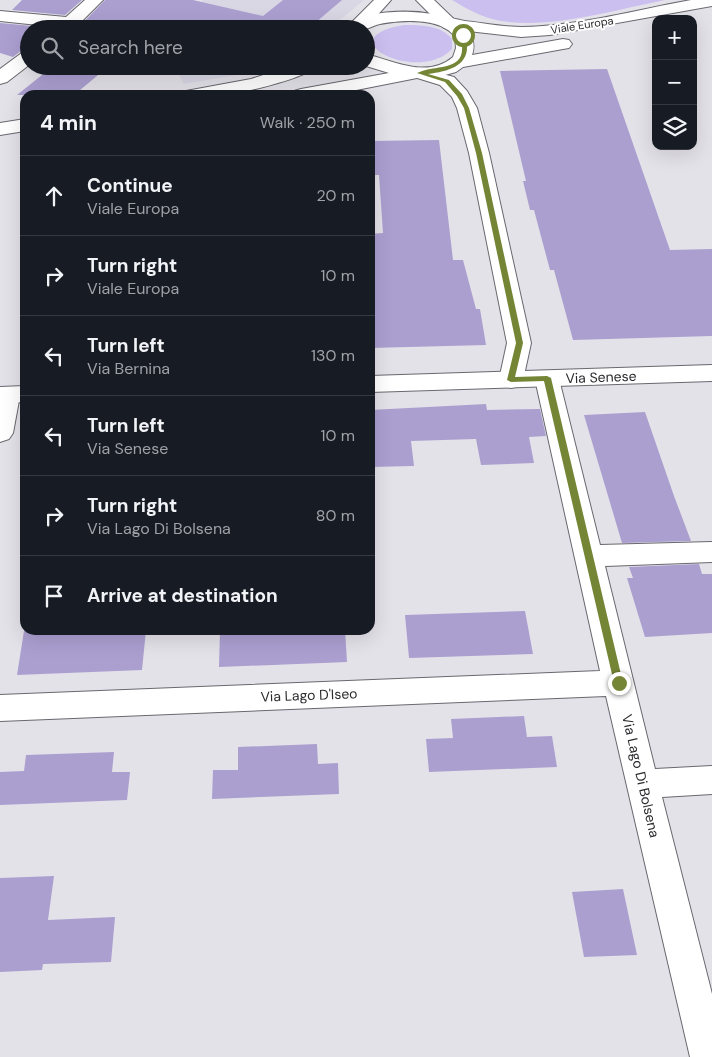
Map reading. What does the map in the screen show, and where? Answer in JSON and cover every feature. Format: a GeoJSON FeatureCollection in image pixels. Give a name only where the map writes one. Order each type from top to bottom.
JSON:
{"type":"FeatureCollection","features":[{"type":"Feature","properties":{"kind":"street"},"geometry":{"type":"LineString","coordinates":[[74,20],[95,0]]}},
{"type":"Feature","properties":{"kind":"street"},"geometry":{"type":"LineString","coordinates":[[364,20],[383,0]]}},
{"type":"Feature","properties":{"kind":"street"},"geometry":{"type":"LineString","coordinates":[[424,0],[463,35],[465,44],[464,55],[458,63]]}},
{"type":"Feature","properties":{"kind":"street","name":"Viale Europa"},"geometry":{"type":"LineString","coordinates":[[375,21],[398,17],[416,17],[450,24],[538,32],[586,25],[712,1]]}},
{"type":"Feature","properties":{"kind":"street"},"geometry":{"type":"LineString","coordinates":[[697,18],[712,15]]}},
{"type":"Feature","properties":{"kind":"street"},"geometry":{"type":"LineString","coordinates":[[0,16],[27,20]]}},
{"type":"Feature","properties":{"kind":"street","name":"Viale Europa"},"geometry":{"type":"LineString","coordinates":[[328,90],[441,70],[458,63],[652,27]]}},
{"type":"Feature","properties":{"kind":"street","name":"Viale Europa"},"geometry":{"type":"LineString","coordinates":[[375,62],[393,69],[420,73]]}},
{"type":"Feature","properties":{"kind":"street"},"geometry":{"type":"LineString","coordinates":[[0,78],[20,63]]}},
{"type":"Feature","properties":{"kind":"street"},"geometry":{"type":"LineString","coordinates":[[420,73],[447,81],[460,95],[467,108],[479,153],[520,343],[511,380]]}},
{"type":"Feature","properties":{"kind":"street"},"geometry":{"type":"LineString","coordinates":[[223,90],[260,84],[287,75]]}},
{"type":"Feature","properties":{"kind":"street"},"geometry":{"type":"LineString","coordinates":[[0,129],[20,125]]}},
{"type":"Feature","properties":{"kind":"street"},"geometry":{"type":"LineString","coordinates":[[0,147],[20,144]]}},
{"type":"Feature","properties":{"kind":"street","name":"Via Senese"},"geometry":{"type":"LineString","coordinates":[[375,384],[712,373]]}},
{"type":"Feature","properties":{"kind":"street","name":"Via Lago Di Bolsena"},"geometry":{"type":"LineString","coordinates":[[547,378],[642,784],[709,1057]]}},
{"type":"Feature","properties":{"kind":"street"},"geometry":{"type":"LineString","coordinates":[[0,433],[11,395]]}},
{"type":"Feature","properties":{"kind":"street"},"geometry":{"type":"LineString","coordinates":[[589,556],[712,552]]}},
{"type":"Feature","properties":{"kind":"street","name":"Via Lago D'Iseo"},"geometry":{"type":"LineString","coordinates":[[0,708],[619,683]]}},
{"type":"Feature","properties":{"kind":"street"},"geometry":{"type":"LineString","coordinates":[[642,784],[712,780]]}},
{"type":"Feature","properties":{"kind":"shaded area"},"geometry":{"type":"Polygon","coordinates":[[[203,0],[364,0],[340,20],[186,20],[203,0]]]}},
{"type":"Feature","properties":{"kind":"shaded area"},"geometry":{"type":"Polygon","coordinates":[[[452,0],[665,0],[562,21],[521,23],[488,18],[452,0]]]}},
{"type":"Feature","properties":{"kind":"shaded area"},"geometry":{"type":"Polygon","coordinates":[[[404,25],[436,28],[452,39],[452,49],[437,59],[419,62],[401,61],[386,55],[376,48],[375,37],[382,31],[404,25]]]}},
{"type":"Feature","properties":{"kind":"shaded area"},"geometry":{"type":"Polygon","coordinates":[[[179,75],[236,75],[184,84],[179,75]]]}},
{"type":"Feature","properties":{"kind":"building"},"geometry":{"type":"Polygon","coordinates":[[[22,0],[82,0],[65,15],[12,10],[22,0]]]}},
{"type":"Feature","properties":{"kind":"building"},"geometry":{"type":"Polygon","coordinates":[[[105,0],[193,0],[263,16],[283,0],[342,0],[319,20],[86,20],[105,0]]]}},
{"type":"Feature","properties":{"kind":"building"},"geometry":{"type":"Polygon","coordinates":[[[0,23],[20,25],[20,52],[13,57],[0,53],[0,23]]]}},
{"type":"Feature","properties":{"kind":"building"},"geometry":{"type":"Polygon","coordinates":[[[607,69],[670,250],[712,249],[712,336],[573,340],[554,270],[550,270],[534,210],[530,210],[523,181],[526,181],[500,71],[607,69]]]}},
{"type":"Feature","properties":{"kind":"building"},"geometry":{"type":"Polygon","coordinates":[[[42,75],[98,75],[80,90],[23,90],[42,75]]]}},
{"type":"Feature","properties":{"kind":"building"},"geometry":{"type":"Polygon","coordinates":[[[439,140],[453,260],[463,260],[476,309],[480,309],[486,345],[375,348],[375,234],[383,233],[379,175],[375,175],[375,141],[439,140]]]}},
{"type":"Feature","properties":{"kind":"building"},"geometry":{"type":"Polygon","coordinates":[[[486,404],[487,410],[540,409],[546,436],[529,437],[534,463],[481,465],[476,439],[411,441],[414,466],[375,467],[375,410],[486,404]]]}},
{"type":"Feature","properties":{"kind":"building"},"geometry":{"type":"Polygon","coordinates":[[[645,412],[691,541],[622,543],[584,415],[645,412]]]}},
{"type":"Feature","properties":{"kind":"building"},"geometry":{"type":"Polygon","coordinates":[[[699,564],[702,574],[712,574],[712,633],[645,637],[627,578],[633,578],[629,567],[699,564]]]}},
{"type":"Feature","properties":{"kind":"building"},"geometry":{"type":"Polygon","coordinates":[[[525,611],[533,654],[409,658],[405,615],[525,611]]]}},
{"type":"Feature","properties":{"kind":"building"},"geometry":{"type":"Polygon","coordinates":[[[23,635],[146,635],[142,670],[17,675],[23,635]]]}},
{"type":"Feature","properties":{"kind":"building"},"geometry":{"type":"Polygon","coordinates":[[[220,635],[345,635],[347,662],[219,667],[220,635]]]}},
{"type":"Feature","properties":{"kind":"building"},"geometry":{"type":"Polygon","coordinates":[[[524,716],[527,737],[552,736],[557,767],[429,772],[426,739],[453,738],[451,719],[524,716]]]}},
{"type":"Feature","properties":{"kind":"building"},"geometry":{"type":"Polygon","coordinates":[[[317,744],[318,764],[338,763],[339,794],[212,799],[213,770],[238,770],[238,747],[317,744]]]}},
{"type":"Feature","properties":{"kind":"building"},"geometry":{"type":"Polygon","coordinates":[[[114,752],[112,772],[130,772],[127,800],[0,805],[0,772],[24,771],[26,755],[114,752]]]}},
{"type":"Feature","properties":{"kind":"building"},"geometry":{"type":"Polygon","coordinates":[[[54,876],[48,920],[115,917],[111,962],[43,964],[42,970],[0,972],[0,878],[54,876]]]}},
{"type":"Feature","properties":{"kind":"building"},"geometry":{"type":"Polygon","coordinates":[[[623,889],[637,955],[584,957],[572,892],[623,889]]]}},
{"type":"Feature","properties":{"kind":"route"},"geometry":{"type":"LineString","coordinates":[[463,35],[465,44],[464,55],[458,63],[450,68],[420,73],[447,81],[460,95],[467,108],[479,153],[520,343],[511,380],[547,378],[619,683]]}}]}
